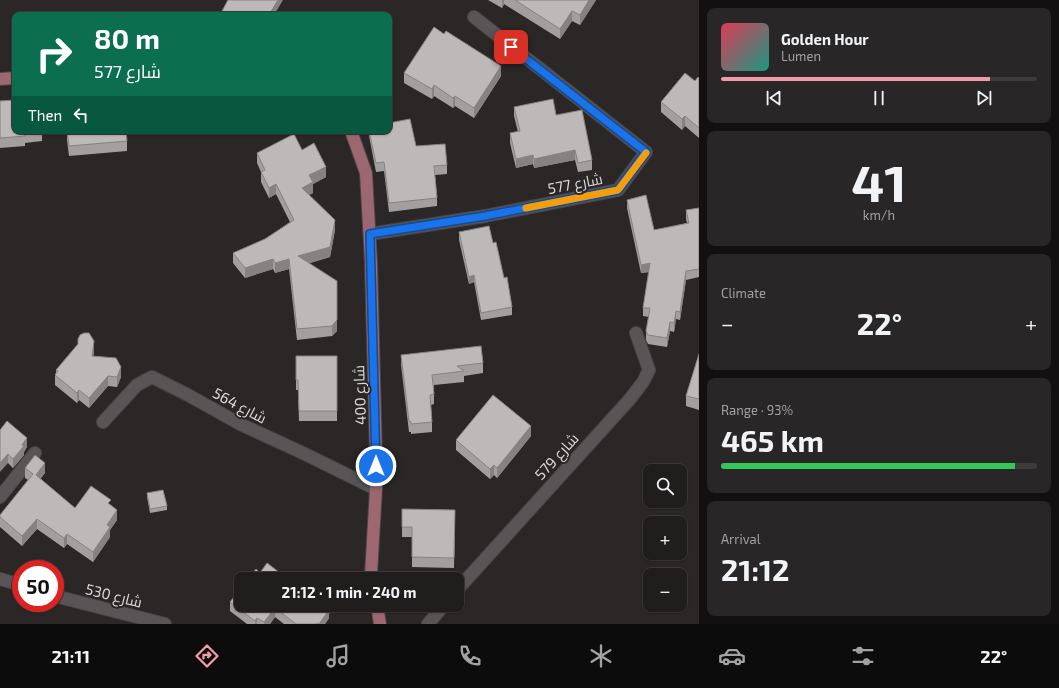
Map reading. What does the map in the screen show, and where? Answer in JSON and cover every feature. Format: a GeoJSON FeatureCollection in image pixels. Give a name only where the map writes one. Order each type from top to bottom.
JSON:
{"type":"FeatureCollection","features":[{"type":"Feature","properties":{"kind":"main road"},"geometry":{"type":"LineString","coordinates":[[0,79],[12,78]]}},
{"type":"Feature","properties":{"kind":"main road","name":"شارع 400"},"geometry":{"type":"LineString","coordinates":[[352,134],[366,173],[370,234],[376,456],[376,488],[371,572]]}},
{"type":"Feature","properties":{"kind":"main road"},"geometry":{"type":"LineString","coordinates":[[378,612],[380,624]]}},
{"type":"Feature","properties":{"kind":"street","name":"شارع 577"},"geometry":{"type":"LineString","coordinates":[[370,234],[485,216],[618,190],[646,152],[474,17]]}},
{"type":"Feature","properties":{"kind":"street","name":"شارع 579"},"geometry":{"type":"LineString","coordinates":[[464,582],[630,399],[643,382],[649,370],[636,333]]}},
{"type":"Feature","properties":{"kind":"street","name":"شارع 564"},"geometry":{"type":"LineString","coordinates":[[103,422],[137,385],[152,376],[240,424],[376,488]]}},
{"type":"Feature","properties":{"kind":"street"},"geometry":{"type":"LineString","coordinates":[[0,497],[35,454]]}},
{"type":"Feature","properties":{"kind":"street"},"geometry":{"type":"LineString","coordinates":[[0,579],[12,582]]}},
{"type":"Feature","properties":{"kind":"street","name":"شارع 530"},"geometry":{"type":"LineString","coordinates":[[64,598],[165,624]]}},
{"type":"Feature","properties":{"kind":"street"},"geometry":{"type":"LineString","coordinates":[[428,624],[438,612]]}},
{"type":"Feature","properties":{"kind":"building"},"geometry":{"type":"Polygon","coordinates":[[[228,0],[278,0],[271,12],[222,12],[228,0]]]}},
{"type":"Feature","properties":{"kind":"building"},"geometry":{"type":"Polygon","coordinates":[[[515,0],[589,0],[580,15],[572,11],[560,29],[515,0]]]}},
{"type":"Feature","properties":{"kind":"building"},"geometry":{"type":"Polygon","coordinates":[[[434,27],[444,34],[446,31],[501,66],[474,108],[455,96],[453,98],[434,85],[432,89],[404,73],[434,27]]]}},
{"type":"Feature","properties":{"kind":"building"},"geometry":{"type":"Polygon","coordinates":[[[685,73],[695,81],[698,77],[699,78],[699,128],[685,116],[682,119],[661,102],[685,73]]]}},
{"type":"Feature","properties":{"kind":"building"},"geometry":{"type":"Polygon","coordinates":[[[553,99],[556,115],[582,110],[592,160],[578,163],[575,150],[534,159],[533,155],[516,159],[510,133],[520,131],[514,107],[553,99]]]}},
{"type":"Feature","properties":{"kind":"building"},"geometry":{"type":"Polygon","coordinates":[[[12,100],[12,134],[24,134],[25,136],[0,138],[0,101],[12,100]]]}},
{"type":"Feature","properties":{"kind":"building"},"geometry":{"type":"Polygon","coordinates":[[[410,119],[416,146],[445,144],[447,165],[434,166],[437,198],[389,203],[384,162],[376,163],[370,134],[392,134],[392,122],[410,119]]]}},
{"type":"Feature","properties":{"kind":"building"},"geometry":{"type":"Polygon","coordinates":[[[67,134],[126,134],[127,141],[69,146],[67,134]]]}},
{"type":"Feature","properties":{"kind":"building"},"geometry":{"type":"Polygon","coordinates":[[[294,134],[302,150],[314,143],[326,167],[309,175],[313,182],[302,188],[335,220],[330,247],[298,256],[337,281],[337,320],[332,326],[297,329],[289,259],[275,263],[273,259],[245,268],[233,253],[265,239],[294,220],[276,184],[269,188],[261,172],[265,170],[257,153],[294,134]]]}},
{"type":"Feature","properties":{"kind":"building"},"geometry":{"type":"Polygon","coordinates":[[[646,195],[654,230],[689,223],[686,210],[699,208],[699,269],[686,271],[680,312],[676,311],[674,323],[670,322],[667,338],[648,335],[646,331],[650,308],[643,308],[650,263],[641,265],[627,200],[646,195]]]}},
{"type":"Feature","properties":{"kind":"building"},"geometry":{"type":"Polygon","coordinates":[[[489,226],[493,243],[496,242],[504,278],[507,277],[512,307],[481,313],[474,275],[469,277],[459,232],[489,226]]]}},
{"type":"Feature","properties":{"kind":"building"},"geometry":{"type":"Polygon","coordinates":[[[89,333],[94,341],[92,356],[116,358],[121,367],[117,377],[108,376],[89,398],[79,390],[77,393],[55,375],[58,371],[56,370],[78,344],[80,335],[89,333]]]}},
{"type":"Feature","properties":{"kind":"building"},"geometry":{"type":"Polygon","coordinates":[[[481,346],[483,363],[457,366],[464,371],[432,375],[434,394],[430,395],[432,422],[411,424],[409,421],[401,355],[481,346]]]}},
{"type":"Feature","properties":{"kind":"building"},"geometry":{"type":"Polygon","coordinates":[[[699,354],[699,399],[686,396],[699,354]]]}},
{"type":"Feature","properties":{"kind":"building"},"geometry":{"type":"Polygon","coordinates":[[[296,356],[337,356],[337,411],[299,411],[298,380],[296,380],[296,356]]]}},
{"type":"Feature","properties":{"kind":"building"},"geometry":{"type":"Polygon","coordinates":[[[493,395],[531,426],[497,468],[494,465],[490,469],[456,440],[493,395]]]}},
{"type":"Feature","properties":{"kind":"building"},"geometry":{"type":"Polygon","coordinates":[[[7,421],[27,438],[22,445],[24,446],[13,459],[8,454],[0,463],[0,430],[7,421]]]}},
{"type":"Feature","properties":{"kind":"building"},"geometry":{"type":"Polygon","coordinates":[[[35,455],[45,463],[36,475],[75,508],[91,486],[111,500],[108,503],[117,510],[107,525],[110,527],[93,552],[67,534],[64,538],[37,519],[22,536],[0,517],[0,515],[33,474],[25,468],[35,455]]]}},
{"type":"Feature","properties":{"kind":"building"},"geometry":{"type":"Polygon","coordinates":[[[163,490],[167,506],[150,509],[147,493],[163,490]]]}},
{"type":"Feature","properties":{"kind":"building"},"geometry":{"type":"Polygon","coordinates":[[[402,509],[455,510],[454,558],[412,557],[412,527],[402,527],[402,509]]]}},
{"type":"Feature","properties":{"kind":"building"},"geometry":{"type":"Polygon","coordinates":[[[267,563],[279,572],[261,572],[267,563]]]}},
{"type":"Feature","properties":{"kind":"building"},"geometry":{"type":"Polygon","coordinates":[[[234,597],[234,605],[230,602],[234,597]]]}},
{"type":"Feature","properties":{"kind":"building"},"geometry":{"type":"Polygon","coordinates":[[[243,612],[272,612],[264,622],[257,618],[255,621],[243,612]]]}},
{"type":"Feature","properties":{"kind":"building"},"geometry":{"type":"Polygon","coordinates":[[[280,612],[328,612],[319,624],[296,624],[280,612]]]}},
{"type":"Feature","properties":{"kind":"slow traffic"},"geometry":{"type":"LineString","coordinates":[[526,208],[618,190],[646,153]]}},
{"type":"Feature","properties":{"kind":"route"},"geometry":{"type":"LineString","coordinates":[[376,466],[370,234],[485,216],[618,190],[646,152],[511,47]]}}]}
